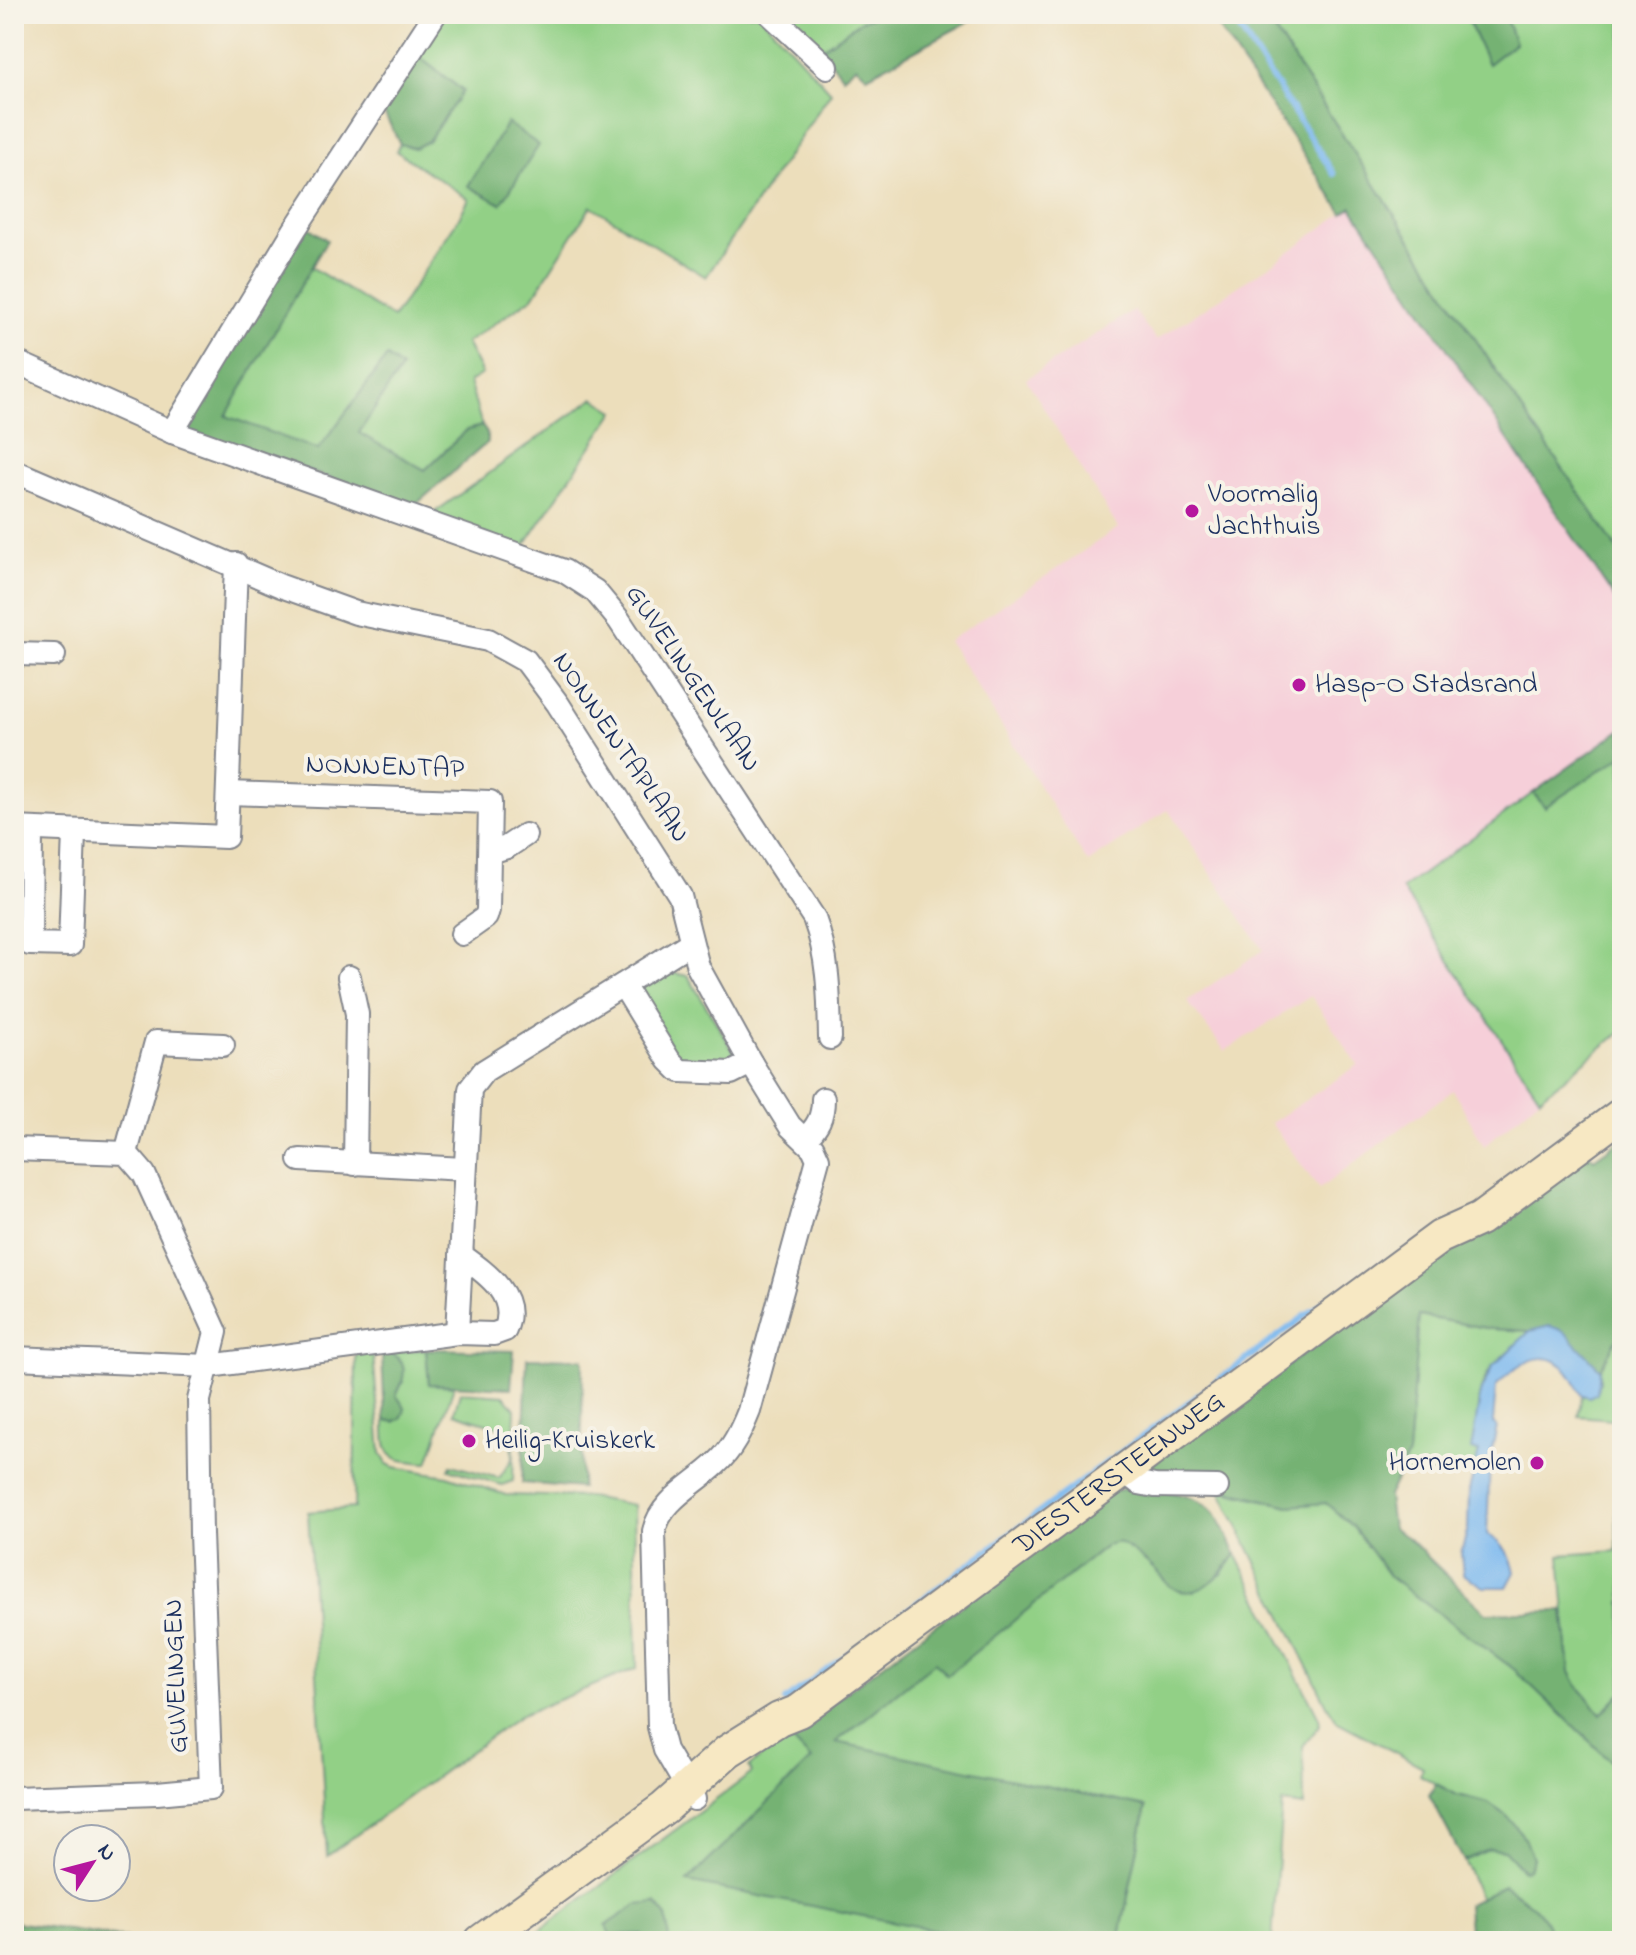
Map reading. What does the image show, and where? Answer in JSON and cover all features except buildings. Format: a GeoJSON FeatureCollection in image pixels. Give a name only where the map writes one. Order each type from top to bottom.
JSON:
{"type":"FeatureCollection","features":[{"type":"Feature","properties":{"kind":"main road","name":"DIESTERSTEENWEG"},"geometry":{"type":"LineString","coordinates":[[1440,1237],[1468,1201],[1622,1090]]}},
{"type":"Feature","properties":{"kind":"main road","name":"DIESTERSTEENWEG"},"geometry":{"type":"LineString","coordinates":[[507,1941],[690,1794],[788,1728],[799,1711],[1440,1237],[1480,1219],[1622,1114]]}},
{"type":"Feature","properties":{"kind":"main road","name":"DIESTERSTEENWEG"},"geometry":{"type":"LineString","coordinates":[[481,1941],[664,1808],[690,1794]]}},
{"type":"Feature","properties":{"kind":"street"},"geometry":{"type":"LineString","coordinates":[[172,432],[295,229],[435,14]]}},
{"type":"Feature","properties":{"kind":"street"},"geometry":{"type":"LineString","coordinates":[[770,14],[827,67]]}},
{"type":"Feature","properties":{"kind":"street","name":"GUVELINGENLAAN"},"geometry":{"type":"LineString","coordinates":[[14,361],[172,432],[564,571],[595,591],[619,620],[814,918],[824,944],[828,969],[830,1038]]}},
{"type":"Feature","properties":{"kind":"street","name":"NONNENTAPLAAN"},"geometry":{"type":"LineString","coordinates":[[14,471],[236,564],[281,586],[356,613],[488,640],[526,661],[558,704],[680,896],[698,967],[790,1126],[805,1139]]}},
{"type":"Feature","properties":{"kind":"street"},"geometry":{"type":"LineString","coordinates":[[74,832],[70,945],[30,944],[22,828],[226,837],[236,564]]}},
{"type":"Feature","properties":{"kind":"street"},"geometry":{"type":"LineString","coordinates":[[14,654],[54,655]]}},
{"type":"Feature","properties":{"kind":"street","name":"NONNENTAP"},"geometry":{"type":"LineString","coordinates":[[228,793],[490,802],[486,917],[462,934]]}},
{"type":"Feature","properties":{"kind":"street"},"geometry":{"type":"LineString","coordinates":[[490,852],[507,847],[525,835]]}},
{"type":"Feature","properties":{"kind":"street"},"geometry":{"type":"LineString","coordinates":[[457,1333],[470,1089],[484,1071],[690,943]]}},
{"type":"Feature","properties":{"kind":"street"},"geometry":{"type":"LineString","coordinates":[[349,977],[357,1014],[355,1164]]}},
{"type":"Feature","properties":{"kind":"street"},"geometry":{"type":"LineString","coordinates":[[623,985],[669,1060],[680,1071],[731,1073],[751,1063]]}},
{"type":"Feature","properties":{"kind":"street"},"geometry":{"type":"LineString","coordinates":[[14,1149],[126,1153],[156,1042],[223,1045]]}},
{"type":"Feature","properties":{"kind":"street"},"geometry":{"type":"LineString","coordinates":[[690,1794],[665,1750],[659,1727],[654,1531],[657,1516],[719,1463],[738,1438],[749,1411],[818,1159],[805,1139],[818,1127],[823,1113],[823,1099]]}},
{"type":"Feature","properties":{"kind":"street","name":"GUVELINGEN"},"geometry":{"type":"LineString","coordinates":[[14,1798],[211,1788],[199,1400],[216,1332],[144,1174],[126,1153]]}},
{"type":"Feature","properties":{"kind":"street"},"geometry":{"type":"LineString","coordinates":[[300,1160],[464,1169]]}},
{"type":"Feature","properties":{"kind":"street"},"geometry":{"type":"LineString","coordinates":[[14,1358],[209,1366],[457,1333],[494,1334],[505,1330],[510,1319],[509,1302],[485,1272],[461,1255]]}},
{"type":"Feature","properties":{"kind":"street"},"geometry":{"type":"LineString","coordinates":[[1124,1471],[1139,1483],[1155,1486],[1217,1487]]}},
{"type":"Feature","properties":{"kind":"shaded area","name":"Hasp-O Stadsrand"},"geometry":{"type":"Polygon","coordinates":[[[1351,207],[1622,610],[1622,729],[1402,889],[1540,1098],[1484,1146],[1453,1090],[1319,1189],[1271,1123],[1358,1065],[1311,996],[1225,1051],[1187,1001],[1263,950],[1168,810],[1088,863],[948,641],[1118,528],[1026,379],[1134,310],[1156,340],[1269,266],[1351,207]]]}},
{"type":"Feature","properties":{"kind":"green space"},"geometry":{"type":"Polygon","coordinates":[[[442,14],[759,14],[831,92],[706,277],[591,206],[533,297],[466,343],[482,374],[469,382],[482,426],[467,430],[425,470],[358,433],[401,368],[387,357],[318,450],[225,416],[311,267],[393,318],[469,199],[396,151],[400,144],[415,148],[463,91],[415,54],[442,14]]]}},
{"type":"Feature","properties":{"kind":"green space"},"geometry":{"type":"Polygon","coordinates":[[[781,14],[882,14],[861,21],[821,49],[781,14]]]}},
{"type":"Feature","properties":{"kind":"green space"},"geometry":{"type":"Polygon","coordinates":[[[879,14],[983,14],[867,76],[856,66],[843,77],[821,49],[861,21],[879,14]]]}},
{"type":"Feature","properties":{"kind":"green space"},"geometry":{"type":"Polygon","coordinates":[[[1209,14],[1264,14],[1502,380],[1622,556],[1622,603],[1619,605],[1352,207],[1343,213],[1209,14]]]}},
{"type":"Feature","properties":{"kind":"green space"},"geometry":{"type":"Polygon","coordinates":[[[1264,14],[1465,14],[1488,64],[1515,43],[1504,14],[1622,14],[1622,556],[1502,380],[1264,14]]]}},
{"type":"Feature","properties":{"kind":"green space"},"geometry":{"type":"Polygon","coordinates":[[[1465,14],[1504,14],[1515,43],[1488,64],[1465,14]]]}},
{"type":"Feature","properties":{"kind":"green space"},"geometry":{"type":"Polygon","coordinates":[[[415,54],[463,91],[428,141],[415,148],[400,144],[381,107],[415,54]]]}},
{"type":"Feature","properties":{"kind":"green space"},"geometry":{"type":"Polygon","coordinates":[[[507,123],[539,145],[501,204],[468,186],[507,123]]]}},
{"type":"Feature","properties":{"kind":"green space"},"geometry":{"type":"Polygon","coordinates":[[[308,227],[327,240],[226,416],[318,450],[387,357],[401,368],[359,433],[425,470],[467,430],[482,426],[487,433],[488,442],[414,506],[186,431],[189,416],[308,227]]]}},
{"type":"Feature","properties":{"kind":"green space"},"geometry":{"type":"Polygon","coordinates":[[[594,398],[615,411],[523,548],[431,515],[594,398]]]}},
{"type":"Feature","properties":{"kind":"green space"},"geometry":{"type":"Polygon","coordinates":[[[1622,729],[1622,756],[1545,807],[1533,793],[1622,729]]]}},
{"type":"Feature","properties":{"kind":"green space"},"geometry":{"type":"Polygon","coordinates":[[[1622,756],[1622,1031],[1540,1098],[1402,889],[1533,793],[1545,807],[1622,756]]]}},
{"type":"Feature","properties":{"kind":"green space"},"geometry":{"type":"Polygon","coordinates":[[[663,971],[688,976],[734,1052],[733,1058],[723,1066],[685,1061],[674,1053],[637,989],[663,971]]]}},
{"type":"Feature","properties":{"kind":"green space"},"geometry":{"type":"Polygon","coordinates":[[[1622,1139],[1622,1330],[1600,1369],[1564,1332],[1550,1326],[1530,1331],[1492,1329],[1419,1316],[1408,1455],[1388,1496],[1392,1528],[1408,1538],[1486,1613],[1563,1611],[1570,1672],[1577,1685],[1601,1714],[1622,1692],[1622,1772],[1515,1670],[1390,1577],[1353,1527],[1326,1503],[1289,1506],[1145,1469],[1585,1149],[1594,1159],[1622,1139]]]}},
{"type":"Feature","properties":{"kind":"green space"},"geometry":{"type":"Polygon","coordinates":[[[1419,1316],[1492,1329],[1530,1331],[1494,1365],[1481,1390],[1478,1418],[1485,1474],[1399,1474],[1408,1455],[1419,1316]]]}},
{"type":"Feature","properties":{"kind":"green space"},"geometry":{"type":"Polygon","coordinates":[[[1622,1330],[1622,1420],[1578,1416],[1582,1395],[1589,1397],[1600,1382],[1600,1369],[1622,1330]]]}},
{"type":"Feature","properties":{"kind":"green space"},"geometry":{"type":"Polygon","coordinates":[[[426,1349],[429,1384],[454,1386],[428,1463],[392,1456],[385,1433],[385,1420],[395,1422],[405,1408],[396,1395],[403,1382],[388,1353],[426,1349]]]}},
{"type":"Feature","properties":{"kind":"green space"},"geometry":{"type":"Polygon","coordinates":[[[426,1349],[514,1351],[511,1388],[429,1384],[426,1349]]]}},
{"type":"Feature","properties":{"kind":"green space"},"geometry":{"type":"Polygon","coordinates":[[[373,1352],[381,1453],[387,1464],[447,1476],[506,1495],[588,1497],[634,1505],[637,1668],[521,1715],[327,1856],[308,1512],[354,1508],[356,1355],[373,1352]]]}},
{"type":"Feature","properties":{"kind":"green space"},"geometry":{"type":"Polygon","coordinates":[[[388,1353],[400,1360],[404,1370],[396,1395],[405,1408],[401,1418],[393,1421],[385,1420],[382,1355],[388,1353]]]}},
{"type":"Feature","properties":{"kind":"green space"},"geometry":{"type":"Polygon","coordinates":[[[527,1358],[583,1359],[581,1488],[522,1483],[527,1358]]]}},
{"type":"Feature","properties":{"kind":"green space"},"geometry":{"type":"Polygon","coordinates":[[[460,1392],[504,1395],[515,1409],[513,1481],[502,1485],[449,1469],[451,1465],[499,1478],[513,1458],[511,1431],[454,1413],[460,1392]]]}},
{"type":"Feature","properties":{"kind":"green space"},"geometry":{"type":"Polygon","coordinates":[[[1137,1485],[1190,1498],[1215,1514],[1236,1554],[1217,1577],[1199,1589],[1180,1591],[1123,1545],[1118,1542],[1107,1545],[947,1675],[935,1662],[836,1742],[1146,1807],[1119,1941],[993,1941],[687,1882],[811,1760],[788,1736],[1112,1492],[1137,1485]]]}},
{"type":"Feature","properties":{"kind":"green space"},"geometry":{"type":"Polygon","coordinates":[[[1616,1488],[1622,1488],[1622,1692],[1601,1714],[1570,1672],[1560,1555],[1617,1551],[1616,1488]]]}},
{"type":"Feature","properties":{"kind":"green space"},"geometry":{"type":"Polygon","coordinates":[[[1220,1490],[1289,1506],[1326,1503],[1353,1527],[1390,1577],[1515,1670],[1622,1772],[1622,1941],[1550,1941],[1504,1885],[1480,1898],[1464,1861],[1489,1849],[1505,1850],[1522,1870],[1527,1869],[1533,1858],[1488,1803],[1457,1795],[1420,1775],[1423,1767],[1338,1722],[1220,1490]]]}},
{"type":"Feature","properties":{"kind":"green space"},"geometry":{"type":"Polygon","coordinates":[[[1118,1542],[1138,1554],[1154,1569],[1198,1589],[1222,1574],[1236,1554],[1319,1718],[1320,1725],[1303,1746],[1304,1806],[1282,1803],[1272,1941],[1119,1941],[1146,1807],[835,1743],[935,1661],[946,1674],[1107,1545],[1118,1542]]]}},
{"type":"Feature","properties":{"kind":"green space"},"geometry":{"type":"Polygon","coordinates":[[[788,1736],[812,1760],[688,1882],[993,1941],[669,1941],[666,1916],[643,1933],[643,1941],[526,1941],[752,1773],[749,1767],[788,1736]]]}},
{"type":"Feature","properties":{"kind":"green space"},"geometry":{"type":"Polygon","coordinates":[[[1436,1784],[1457,1795],[1488,1803],[1507,1816],[1525,1838],[1533,1858],[1528,1869],[1523,1870],[1504,1850],[1489,1849],[1464,1861],[1429,1795],[1436,1784]]]}},
{"type":"Feature","properties":{"kind":"green space"},"geometry":{"type":"Polygon","coordinates":[[[1504,1885],[1542,1916],[1550,1941],[1470,1941],[1467,1905],[1504,1885]]]}},
{"type":"Feature","properties":{"kind":"green space"},"geometry":{"type":"Polygon","coordinates":[[[656,1903],[666,1916],[669,1941],[643,1941],[642,1934],[610,1935],[606,1925],[637,1905],[656,1903]]]}},
{"type":"Feature","properties":{"kind":"green space"},"geometry":{"type":"Polygon","coordinates":[[[14,1922],[142,1941],[14,1941],[14,1922]]]}},
{"type":"Feature","properties":{"kind":"water"},"geometry":{"type":"Polygon","coordinates":[[[1550,1326],[1564,1331],[1600,1369],[1597,1393],[1589,1397],[1582,1395],[1559,1363],[1540,1358],[1521,1365],[1496,1386],[1493,1423],[1497,1427],[1490,1459],[1487,1534],[1506,1550],[1515,1572],[1507,1587],[1484,1587],[1463,1574],[1461,1553],[1468,1528],[1469,1491],[1479,1452],[1471,1450],[1481,1391],[1493,1366],[1530,1331],[1550,1326]]]}},
{"type":"Feature","properties":{"kind":"waterway"},"geometry":{"type":"LineString","coordinates":[[1230,14],[1334,174]]}},
{"type":"Feature","properties":{"kind":"waterway"},"geometry":{"type":"LineString","coordinates":[[1116,1456],[1340,1290]]}},
{"type":"Feature","properties":{"kind":"waterway"},"geometry":{"type":"LineString","coordinates":[[785,1701],[1110,1460]]}},
{"type":"Feature","properties":{"kind":"place","name":"Voormalig Jachthuis"},"geometry":{"type":"Point","coordinates":[1192,511]}},
{"type":"Feature","properties":{"kind":"place","name":"Hasp-O Stadsrand"},"geometry":{"type":"Point","coordinates":[1299,685]}},
{"type":"Feature","properties":{"kind":"place","name":"Heilig-Kruiskerk"},"geometry":{"type":"Point","coordinates":[469,1441]}},
{"type":"Feature","properties":{"kind":"place","name":"Hornemolen"},"geometry":{"type":"Point","coordinates":[1537,1463]}}]}
